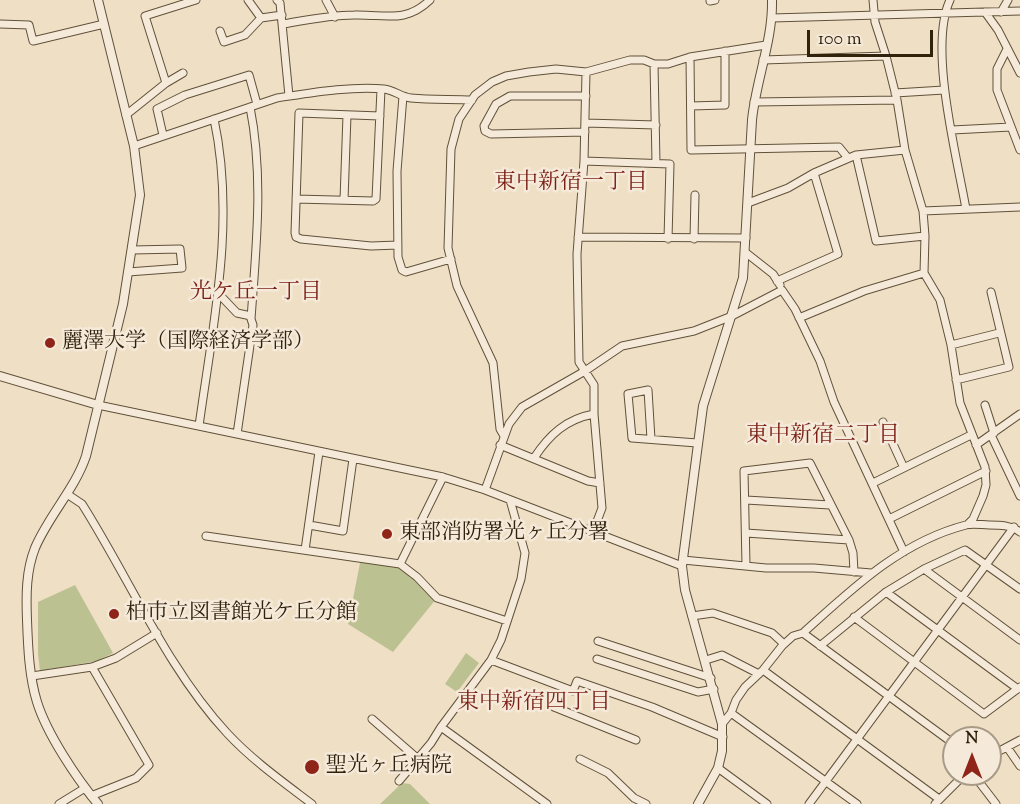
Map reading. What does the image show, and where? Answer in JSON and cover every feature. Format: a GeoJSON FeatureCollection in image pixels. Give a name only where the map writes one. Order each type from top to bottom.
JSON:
{"type":"FeatureCollection","features":[{"type":"Feature","properties":{"kind":"street"},"geometry":{"type":"LineString","coordinates":[[98,0],[134,146],[140,178],[140,195],[123,304],[87,456],[80,474],[45,528],[35,548],[26,590],[32,675],[37,703],[42,716],[88,792],[98,804]]}},
{"type":"Feature","properties":{"kind":"street"},"geometry":{"type":"LineString","coordinates":[[166,83],[145,16],[196,0]]}},
{"type":"Feature","properties":{"kind":"street"},"geometry":{"type":"LineString","coordinates":[[248,0],[261,18]]}},
{"type":"Feature","properties":{"kind":"street"},"geometry":{"type":"LineString","coordinates":[[277,0],[282,15],[289,96]]}},
{"type":"Feature","properties":{"kind":"street"},"geometry":{"type":"LineString","coordinates":[[326,0],[335,17]]}},
{"type":"Feature","properties":{"kind":"street"},"geometry":{"type":"LineString","coordinates":[[283,24],[354,15],[398,17],[414,12],[430,0]]}},
{"type":"Feature","properties":{"kind":"street"},"geometry":{"type":"LineString","coordinates":[[710,1],[715,0]]}},
{"type":"Feature","properties":{"kind":"street"},"geometry":{"type":"LineString","coordinates":[[698,804],[718,768],[723,737],[714,689],[685,590],[682,563],[703,406],[743,278],[754,102],[772,18],[772,0]]}},
{"type":"Feature","properties":{"kind":"street"},"geometry":{"type":"LineString","coordinates":[[722,723],[731,713],[741,694],[784,644],[802,633],[871,573],[904,552],[968,524],[973,519],[986,485],[986,471],[960,403],[951,345],[940,300],[924,273],[923,211],[905,150],[886,56],[874,22],[873,0]]}},
{"type":"Feature","properties":{"kind":"street"},"geometry":{"type":"LineString","coordinates":[[950,0],[944,12],[942,28],[944,90],[966,209]]}},
{"type":"Feature","properties":{"kind":"street"},"geometry":{"type":"LineString","coordinates":[[1001,12],[1008,0]]}},
{"type":"Feature","properties":{"kind":"street"},"geometry":{"type":"LineString","coordinates":[[772,18],[1020,11]]}},
{"type":"Feature","properties":{"kind":"street"},"geometry":{"type":"LineString","coordinates":[[985,12],[998,30],[1020,73]]}},
{"type":"Feature","properties":{"kind":"street"},"geometry":{"type":"LineString","coordinates":[[220,31],[224,42],[245,34],[261,18],[282,15]]}},
{"type":"Feature","properties":{"kind":"street"},"geometry":{"type":"LineString","coordinates":[[0,24],[29,25],[33,41],[104,24]]}},
{"type":"Feature","properties":{"kind":"street"},"geometry":{"type":"LineString","coordinates":[[504,436],[500,429],[493,363],[457,286],[448,248],[451,149],[459,119],[475,95],[492,82],[506,76],[556,69],[586,72],[630,60],[668,64],[690,57],[766,45]]}},
{"type":"Feature","properties":{"kind":"street"},"geometry":{"type":"LineString","coordinates":[[1007,49],[997,69],[997,90],[1020,150]]}},
{"type":"Feature","properties":{"kind":"street"},"geometry":{"type":"LineString","coordinates":[[691,106],[725,105],[724,51]]}},
{"type":"Feature","properties":{"kind":"street"},"geometry":{"type":"LineString","coordinates":[[762,60],[886,56]]}},
{"type":"Feature","properties":{"kind":"street"},"geometry":{"type":"LineString","coordinates":[[690,57],[692,150],[839,147],[852,157],[876,241],[925,236]]}},
{"type":"Feature","properties":{"kind":"street"},"geometry":{"type":"LineString","coordinates":[[654,64],[656,163]]}},
{"type":"Feature","properties":{"kind":"street"},"geometry":{"type":"LineString","coordinates":[[586,72],[586,123],[578,237],[579,362],[594,385],[594,414],[602,508],[593,532]]}},
{"type":"Feature","properties":{"kind":"street"},"geometry":{"type":"LineString","coordinates":[[126,115],[166,83],[183,73]]}},
{"type":"Feature","properties":{"kind":"street"},"geometry":{"type":"LineString","coordinates":[[163,135],[157,109],[206,88],[249,75],[257,158],[258,203],[251,316],[253,325],[237,434]]}},
{"type":"Feature","properties":{"kind":"street"},"geometry":{"type":"LineString","coordinates":[[296,199],[373,201],[376,199],[381,88]]}},
{"type":"Feature","properties":{"kind":"street"},"geometry":{"type":"LineString","coordinates":[[134,146],[289,96],[381,88],[408,98],[472,100]]}},
{"type":"Feature","properties":{"kind":"street"},"geometry":{"type":"LineString","coordinates":[[754,102],[896,97],[944,90]]}},
{"type":"Feature","properties":{"kind":"street"},"geometry":{"type":"LineString","coordinates":[[403,96],[397,171],[398,245],[402,270],[406,272],[451,259]]}},
{"type":"Feature","properties":{"kind":"street"},"geometry":{"type":"LineString","coordinates":[[585,132],[491,134],[485,131],[484,126],[496,104],[510,96],[586,96]]}},
{"type":"Feature","properties":{"kind":"street"},"geometry":{"type":"LineString","coordinates":[[380,116],[298,113],[296,237],[371,246],[398,245]]}},
{"type":"Feature","properties":{"kind":"street"},"geometry":{"type":"LineString","coordinates":[[344,200],[347,115]]}},
{"type":"Feature","properties":{"kind":"street"},"geometry":{"type":"LineString","coordinates":[[199,426],[224,234],[223,167],[214,119]]}},
{"type":"Feature","properties":{"kind":"street"},"geometry":{"type":"LineString","coordinates":[[586,123],[656,125]]}},
{"type":"Feature","properties":{"kind":"street"},"geometry":{"type":"LineString","coordinates":[[952,130],[1011,127]]}},
{"type":"Feature","properties":{"kind":"street"},"geometry":{"type":"LineString","coordinates":[[748,203],[788,188],[814,172],[852,157],[905,150]]}},
{"type":"Feature","properties":{"kind":"street"},"geometry":{"type":"LineString","coordinates":[[584,161],[670,164],[668,239]]}},
{"type":"Feature","properties":{"kind":"street"},"geometry":{"type":"LineString","coordinates":[[777,282],[838,254],[814,172]]}},
{"type":"Feature","properties":{"kind":"street"},"geometry":{"type":"LineString","coordinates":[[694,238],[695,195]]}},
{"type":"Feature","properties":{"kind":"street"},"geometry":{"type":"LineString","coordinates":[[923,211],[1020,207]]}},
{"type":"Feature","properties":{"kind":"street"},"geometry":{"type":"LineString","coordinates":[[578,237],[746,238]]}},
{"type":"Feature","properties":{"kind":"street"},"geometry":{"type":"LineString","coordinates":[[128,272],[182,268],[180,249],[132,250]]}},
{"type":"Feature","properties":{"kind":"street"},"geometry":{"type":"LineString","coordinates":[[745,252],[773,274],[799,318],[826,377],[834,402],[904,552]]}},
{"type":"Feature","properties":{"kind":"street"},"geometry":{"type":"LineString","coordinates":[[799,318],[864,291],[924,273]]}},
{"type":"Feature","properties":{"kind":"street"},"geometry":{"type":"LineString","coordinates":[[485,490],[504,436],[514,415],[522,407],[585,371],[622,346],[694,331],[732,316],[782,290]]}},
{"type":"Feature","properties":{"kind":"street"},"geometry":{"type":"LineString","coordinates":[[217,292],[237,314],[251,316]]}},
{"type":"Feature","properties":{"kind":"street"},"geometry":{"type":"LineString","coordinates":[[957,380],[1009,366],[999,333],[991,292]]}},
{"type":"Feature","properties":{"kind":"street"},"geometry":{"type":"LineString","coordinates":[[951,345],[999,333]]}},
{"type":"Feature","properties":{"kind":"street"},"geometry":{"type":"LineString","coordinates":[[0,376],[98,405],[443,477],[485,490],[593,532],[682,563],[766,568],[814,568],[871,573]]}},
{"type":"Feature","properties":{"kind":"street"},"geometry":{"type":"LineString","coordinates":[[651,439],[648,390],[628,394],[632,438],[697,443]]}},
{"type":"Feature","properties":{"kind":"street"},"geometry":{"type":"LineString","coordinates":[[985,405],[992,434],[1020,496]]}},
{"type":"Feature","properties":{"kind":"street"},"geometry":{"type":"LineString","coordinates":[[534,458],[548,437],[563,426],[574,419],[594,414]]}},
{"type":"Feature","properties":{"kind":"street"},"geometry":{"type":"LineString","coordinates":[[976,445],[1020,414]]}},
{"type":"Feature","properties":{"kind":"street"},"geometry":{"type":"LineString","coordinates":[[883,422],[904,468]]}},
{"type":"Feature","properties":{"kind":"street"},"geometry":{"type":"LineString","coordinates":[[873,483],[971,435]]}},
{"type":"Feature","properties":{"kind":"street"},"geometry":{"type":"LineString","coordinates":[[500,445],[588,481],[600,483]]}},
{"type":"Feature","properties":{"kind":"street"},"geometry":{"type":"LineString","coordinates":[[305,550],[319,452]]}},
{"type":"Feature","properties":{"kind":"street"},"geometry":{"type":"LineString","coordinates":[[309,525],[343,531],[353,459]]}},
{"type":"Feature","properties":{"kind":"street"},"geometry":{"type":"LineString","coordinates":[[746,566],[744,471],[810,463],[849,540],[854,553],[854,572]]}},
{"type":"Feature","properties":{"kind":"street"},"geometry":{"type":"LineString","coordinates":[[889,519],[986,471]]}},
{"type":"Feature","properties":{"kind":"street"},"geometry":{"type":"LineString","coordinates":[[400,564],[443,477]]}},
{"type":"Feature","properties":{"kind":"street"},"geometry":{"type":"LineString","coordinates":[[67,494],[82,504],[183,676],[228,734],[266,769],[312,804]]}},
{"type":"Feature","properties":{"kind":"street"},"geometry":{"type":"LineString","coordinates":[[399,781],[418,759],[491,660],[501,640],[521,579],[525,553],[510,500]]}},
{"type":"Feature","properties":{"kind":"street"},"geometry":{"type":"LineString","coordinates":[[746,501],[830,505]]}},
{"type":"Feature","properties":{"kind":"street"},"geometry":{"type":"LineString","coordinates":[[968,524],[1017,530]]}},
{"type":"Feature","properties":{"kind":"street"},"geometry":{"type":"LineString","coordinates":[[809,804],[987,564],[1017,530]]}},
{"type":"Feature","properties":{"kind":"street"},"geometry":{"type":"LineString","coordinates":[[746,533],[849,540]]}},
{"type":"Feature","properties":{"kind":"street"},"geometry":{"type":"LineString","coordinates":[[206,536],[400,564],[417,577],[437,598],[507,621]]}},
{"type":"Feature","properties":{"kind":"street"},"geometry":{"type":"LineString","coordinates":[[820,646],[886,592],[924,569],[965,550],[1020,589]]}},
{"type":"Feature","properties":{"kind":"street"},"geometry":{"type":"LineString","coordinates":[[924,569],[1020,640]]}},
{"type":"Feature","properties":{"kind":"street"},"geometry":{"type":"LineString","coordinates":[[854,617],[984,714],[1019,688],[886,592]]}},
{"type":"Feature","properties":{"kind":"street"},"geometry":{"type":"LineString","coordinates":[[692,616],[712,613],[772,633],[784,644]]}},
{"type":"Feature","properties":{"kind":"street"},"geometry":{"type":"LineString","coordinates":[[32,675],[92,667],[116,658],[157,633]]}},
{"type":"Feature","properties":{"kind":"street"},"geometry":{"type":"LineString","coordinates":[[802,633],[942,735]]}},
{"type":"Feature","properties":{"kind":"street"},"geometry":{"type":"LineString","coordinates":[[598,641],[711,678]]}},
{"type":"Feature","properties":{"kind":"street"},"geometry":{"type":"LineString","coordinates":[[706,660],[722,655],[761,672],[857,739],[937,802],[953,786]]}},
{"type":"Feature","properties":{"kind":"street"},"geometry":{"type":"LineString","coordinates":[[597,659],[698,692],[714,689]]}},
{"type":"Feature","properties":{"kind":"street"},"geometry":{"type":"LineString","coordinates":[[491,660],[573,691],[577,681],[652,707],[723,737]]}},
{"type":"Feature","properties":{"kind":"street"},"geometry":{"type":"LineString","coordinates":[[59,804],[88,792],[136,778],[149,765],[92,667]]}},
{"type":"Feature","properties":{"kind":"street"},"geometry":{"type":"LineString","coordinates":[[565,688],[554,707],[636,740]]}},
{"type":"Feature","properties":{"kind":"street"},"geometry":{"type":"LineString","coordinates":[[731,713],[857,804]]}},
{"type":"Feature","properties":{"kind":"street"},"geometry":{"type":"LineString","coordinates":[[372,719],[418,759]]}},
{"type":"Feature","properties":{"kind":"street"},"geometry":{"type":"LineString","coordinates":[[441,727],[547,804]]}},
{"type":"Feature","properties":{"kind":"street"},"geometry":{"type":"LineString","coordinates":[[1002,750],[1020,740]]}},
{"type":"Feature","properties":{"kind":"street"},"geometry":{"type":"LineString","coordinates":[[1007,747],[1020,766]]}},
{"type":"Feature","properties":{"kind":"street"},"geometry":{"type":"LineString","coordinates":[[580,759],[608,773],[634,798],[646,804]]}},
{"type":"Feature","properties":{"kind":"street"},"geometry":{"type":"LineString","coordinates":[[718,768],[767,804]]}},
{"type":"Feature","properties":{"kind":"street"},"geometry":{"type":"LineString","coordinates":[[982,786],[996,804]]}},
{"type":"Feature","properties":{"kind":"green space"},"geometry":{"type":"Polygon","coordinates":[[[361,558],[400,564],[437,598],[393,652],[348,624],[361,558]]]}},
{"type":"Feature","properties":{"kind":"green space"},"geometry":{"type":"Polygon","coordinates":[[[75,585],[113,653],[97,661],[40,671],[38,602],[75,585]]]}},
{"type":"Feature","properties":{"kind":"green space"},"geometry":{"type":"Polygon","coordinates":[[[466,653],[479,663],[457,692],[445,684],[466,653]]]}},
{"type":"Feature","properties":{"kind":"green space"},"geometry":{"type":"Polygon","coordinates":[[[402,783],[410,784],[430,804],[380,804],[402,783]]]}},
{"type":"Feature","properties":{"kind":"place","name":"麗澤大学（国際経済学部）"},"geometry":{"type":"Point","coordinates":[50,343]}},
{"type":"Feature","properties":{"kind":"place","name":"東部消防署光ヶ丘分署"},"geometry":{"type":"Point","coordinates":[387,534]}},
{"type":"Feature","properties":{"kind":"place","name":"柏市立図書館光ケ丘分館"},"geometry":{"type":"Point","coordinates":[114,614]}},
{"type":"Feature","properties":{"kind":"place","name":"聖光ヶ丘病院"},"geometry":{"type":"Point","coordinates":[312,767]}},
{"type":"Feature","properties":{"kind":"district","name":"東中新宿一丁目"},"geometry":{"type":"Point","coordinates":[571,184]}},
{"type":"Feature","properties":{"kind":"district","name":"光ケ丘一丁目"},"geometry":{"type":"Point","coordinates":[256,294]}},
{"type":"Feature","properties":{"kind":"district","name":"東中新宿二丁目"},"geometry":{"type":"Point","coordinates":[823,437]}},
{"type":"Feature","properties":{"kind":"district","name":"東中新宿四丁目"},"geometry":{"type":"Point","coordinates":[534,704]}}]}
